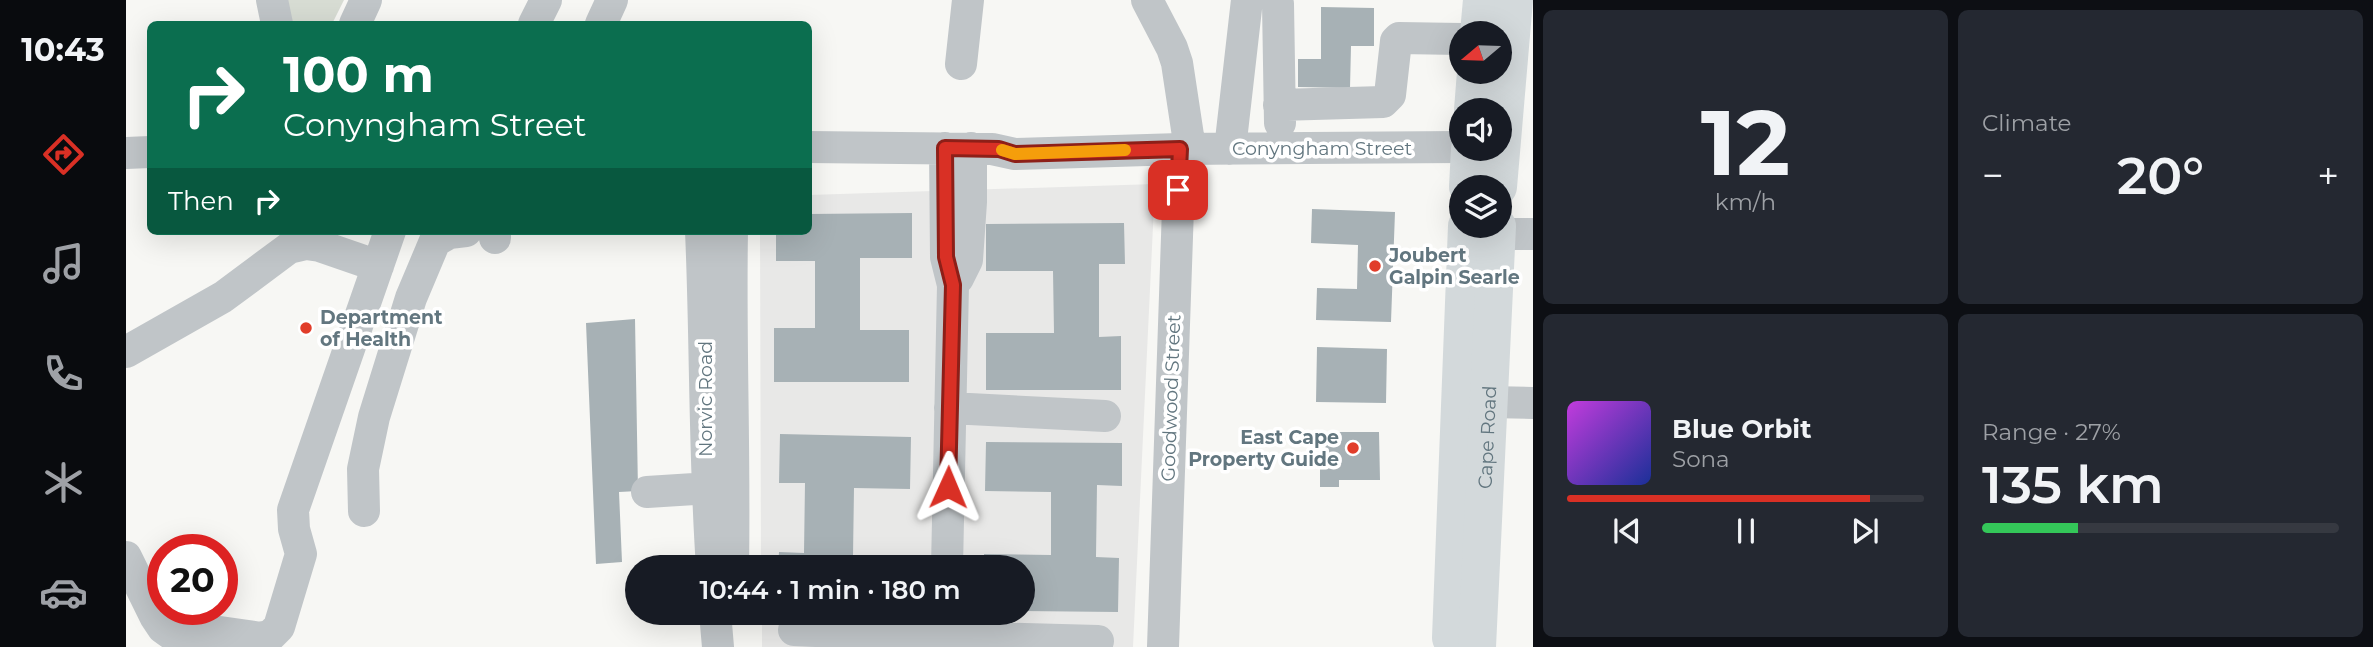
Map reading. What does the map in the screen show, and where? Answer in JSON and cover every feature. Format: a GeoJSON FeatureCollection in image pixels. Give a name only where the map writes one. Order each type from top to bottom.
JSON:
{"type":"FeatureCollection","features":[{"type":"Feature","properties":{"kind":"main road"},"geometry":{"type":"LineString","coordinates":[[1482,0],[1505,21]]}},
{"type":"Feature","properties":{"kind":"main road"},"geometry":{"type":"LineString","coordinates":[[1499,175],[1505,84]]}},
{"type":"Feature","properties":{"kind":"main road","name":"Cape Road"},"geometry":{"type":"LineString","coordinates":[[1451,647],[1497,238]]}},
{"type":"Feature","properties":{"kind":"main road","name":"Cape Road"},"geometry":{"type":"LineString","coordinates":[[1477,647],[1498,238]]}},
{"type":"Feature","properties":{"kind":"street"},"geometry":{"type":"LineString","coordinates":[[272,0],[276,21]]}},
{"type":"Feature","properties":{"kind":"street"},"geometry":{"type":"LineString","coordinates":[[356,21],[366,0]]}},
{"type":"Feature","properties":{"kind":"street"},"geometry":{"type":"LineString","coordinates":[[536,21],[546,0]]}},
{"type":"Feature","properties":{"kind":"street"},"geometry":{"type":"LineString","coordinates":[[602,21],[612,0]]}},
{"type":"Feature","properties":{"kind":"street"},"geometry":{"type":"LineString","coordinates":[[961,64],[968,0]]}},
{"type":"Feature","properties":{"kind":"street","name":"Goodwood Street"},"geometry":{"type":"LineString","coordinates":[[1147,0],[1177,63],[1185,149],[1163,647]]}},
{"type":"Feature","properties":{"kind":"street"},"geometry":{"type":"LineString","coordinates":[[1230,149],[1247,0]]}},
{"type":"Feature","properties":{"kind":"street"},"geometry":{"type":"LineString","coordinates":[[1278,4],[1280,149]]}},
{"type":"Feature","properties":{"kind":"street"},"geometry":{"type":"LineString","coordinates":[[1279,105],[1384,102],[1390,95],[1399,38],[1449,39]]}},
{"type":"Feature","properties":{"kind":"street","name":"Conyngham Street"},"geometry":{"type":"LineString","coordinates":[[812,147],[958,154],[1001,162],[1015,154],[1185,149],[1449,147]]}},
{"type":"Feature","properties":{"kind":"street"},"geometry":{"type":"LineString","coordinates":[[126,153],[147,152]]}},
{"type":"Feature","properties":{"kind":"street"},"geometry":{"type":"LineString","coordinates":[[947,555],[953,285],[946,257],[958,154]]}},
{"type":"Feature","properties":{"kind":"street","name":"Conyngham Street"},"geometry":{"type":"LineString","coordinates":[[812,165],[958,154]]}},
{"type":"Feature","properties":{"kind":"street"},"geometry":{"type":"LineString","coordinates":[[126,171],[147,172]]}},
{"type":"Feature","properties":{"kind":"street"},"geometry":{"type":"LineString","coordinates":[[126,557],[155,617],[170,633],[220,632],[261,638],[271,635],[279,627],[301,554],[294,529],[293,510],[389,235]]}},
{"type":"Feature","properties":{"kind":"street"},"geometry":{"type":"LineString","coordinates":[[364,511],[363,469],[374,417],[411,298],[435,241],[446,235]]}},
{"type":"Feature","properties":{"kind":"street","name":"Norvic Road"},"geometry":{"type":"LineString","coordinates":[[701,235],[705,316],[720,487],[731,555]]}},
{"type":"Feature","properties":{"kind":"street","name":"Norvic Road"},"geometry":{"type":"LineString","coordinates":[[713,555],[730,346],[732,235]]}},
{"type":"Feature","properties":{"kind":"street"},"geometry":{"type":"LineString","coordinates":[[126,352],[223,296],[283,252],[319,239],[378,266]]}},
{"type":"Feature","properties":{"kind":"street"},"geometry":{"type":"LineString","coordinates":[[1489,402],[1533,403]]}},
{"type":"Feature","properties":{"kind":"street"},"geometry":{"type":"LineString","coordinates":[[950,408],[1105,416]]}},
{"type":"Feature","properties":{"kind":"street"},"geometry":{"type":"LineString","coordinates":[[647,492],[720,487]]}},
{"type":"Feature","properties":{"kind":"street"},"geometry":{"type":"LineString","coordinates":[[716,625],[718,647]]}},
{"type":"Feature","properties":{"kind":"street"},"geometry":{"type":"LineString","coordinates":[[730,647],[731,625]]}},
{"type":"Feature","properties":{"kind":"street"},"geometry":{"type":"LineString","coordinates":[[794,630],[909,641],[946,625],[1098,642]]}},
{"type":"Feature","properties":{"kind":"shaded area"},"geometry":{"type":"Polygon","coordinates":[[[281,0],[344,0],[334,21],[284,21],[281,0]]]}},
{"type":"Feature","properties":{"kind":"shaded area"},"geometry":{"type":"Polygon","coordinates":[[[1155,184],[1133,647],[762,647],[762,625],[1035,625],[1035,555],[761,555],[760,235],[812,235],[812,195],[1155,184]]]}},
{"type":"Feature","properties":{"kind":"building"},"geometry":{"type":"Polygon","coordinates":[[[1321,7],[1374,8],[1374,46],[1351,46],[1350,88],[1298,87],[1298,59],[1321,59],[1321,7]]]}},
{"type":"Feature","properties":{"kind":"building","name":"Joubert Galpin Searle"},"geometry":{"type":"Polygon","coordinates":[[[1312,209],[1395,212],[1391,322],[1316,320],[1317,288],[1357,289],[1358,245],[1311,243],[1312,209]]]}},
{"type":"Feature","properties":{"kind":"building"},"geometry":{"type":"Polygon","coordinates":[[[912,213],[912,258],[860,258],[860,330],[909,330],[909,382],[774,382],[774,328],[815,328],[815,261],[776,261],[776,235],[812,235],[812,214],[912,213]]]}},
{"type":"Feature","properties":{"kind":"building"},"geometry":{"type":"Polygon","coordinates":[[[1124,223],[1125,264],[1099,264],[1099,337],[1121,336],[1121,390],[986,390],[986,333],[1054,333],[1053,271],[986,271],[986,224],[1124,223]]]}},
{"type":"Feature","properties":{"kind":"building"},"geometry":{"type":"Polygon","coordinates":[[[635,319],[638,491],[619,492],[622,562],[596,564],[586,323],[635,319]]]}},
{"type":"Feature","properties":{"kind":"building"},"geometry":{"type":"Polygon","coordinates":[[[1317,347],[1387,349],[1386,403],[1316,402],[1317,347]]]}},
{"type":"Feature","properties":{"kind":"building","name":"East Cape Property Guide"},"geometry":{"type":"Polygon","coordinates":[[[1325,432],[1379,432],[1380,480],[1339,480],[1339,487],[1320,487],[1320,463],[1326,463],[1325,432]]]}},
{"type":"Feature","properties":{"kind":"building"},"geometry":{"type":"Polygon","coordinates":[[[780,434],[911,437],[910,489],[854,488],[853,555],[779,555],[779,552],[804,553],[805,483],[779,483],[780,434]]]}},
{"type":"Feature","properties":{"kind":"building"},"geometry":{"type":"Polygon","coordinates":[[[986,442],[1122,443],[1122,486],[1097,485],[1096,557],[1119,558],[1118,612],[1035,611],[1035,555],[984,554],[1051,555],[1051,492],[985,491],[986,442]]]}},
{"type":"Feature","properties":{"kind":"slow traffic"},"geometry":{"type":"LineString","coordinates":[[1002,150],[1015,154],[1125,150]]}},
{"type":"Feature","properties":{"kind":"place","name":"Joubert Galpin Searle"},"geometry":{"type":"Point","coordinates":[1375,266]}},
{"type":"Feature","properties":{"kind":"place","name":"Department of Health"},"geometry":{"type":"Point","coordinates":[306,328]}},
{"type":"Feature","properties":{"kind":"place","name":"East Cape Property Guide"},"geometry":{"type":"Point","coordinates":[1353,448]}},
{"type":"Feature","properties":{"kind":"route"},"geometry":{"type":"LineString","coordinates":[[948,487],[953,285],[946,257],[945,148],[999,149],[1015,154],[1180,149],[1178,190]]}}]}
